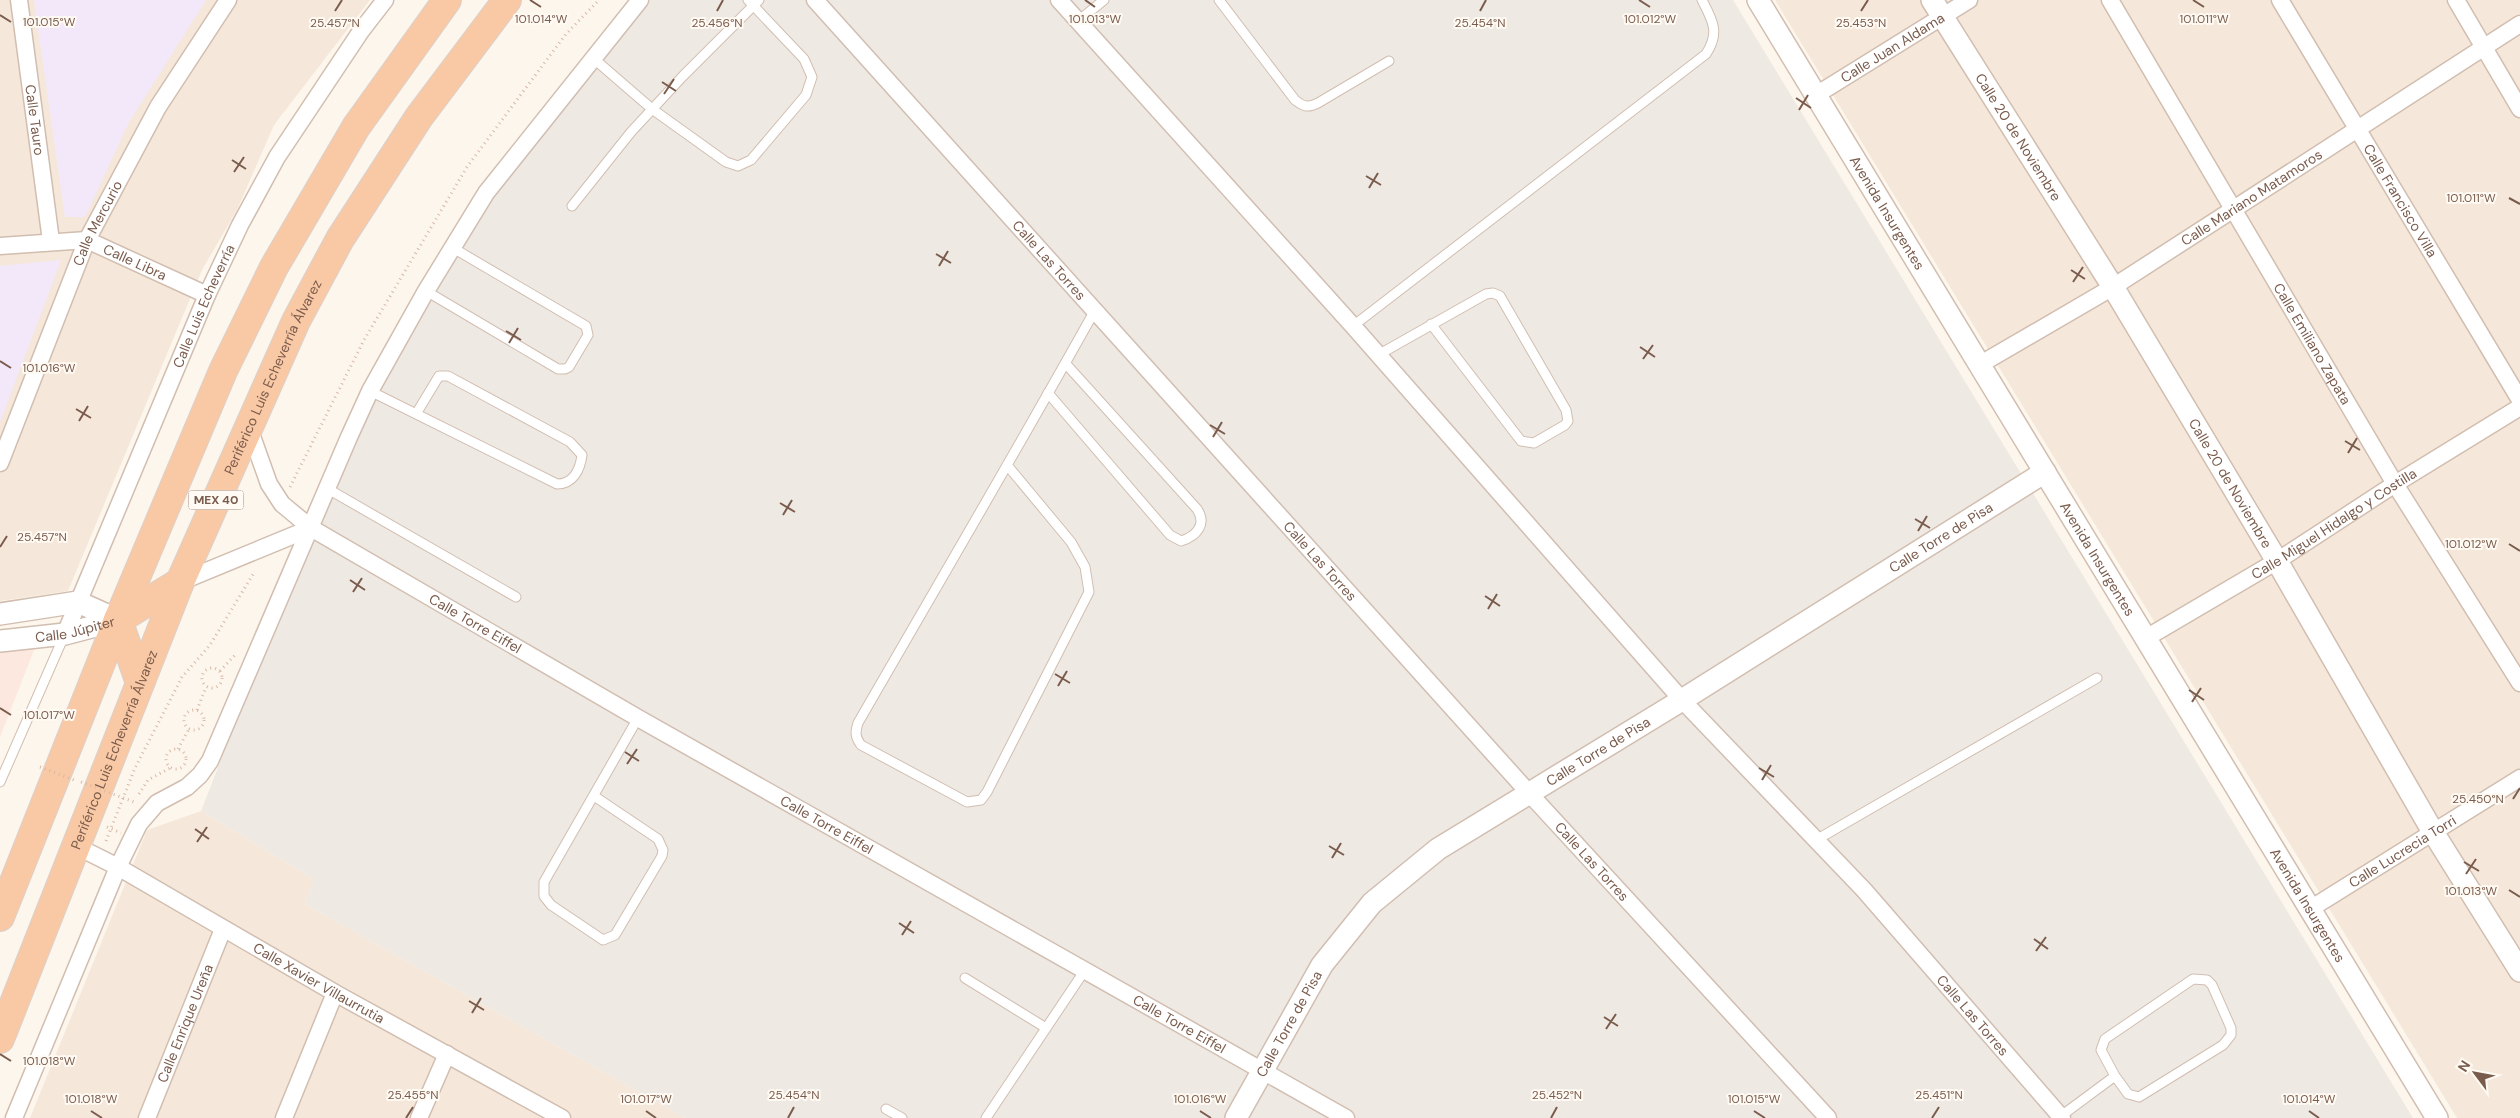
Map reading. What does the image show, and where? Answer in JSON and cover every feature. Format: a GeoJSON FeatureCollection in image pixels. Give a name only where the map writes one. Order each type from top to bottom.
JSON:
{"type":"FeatureCollection","features":[{"type":"Feature","properties":{"kind":"highway","name":"MEX 40"},"geometry":{"type":"LineString","coordinates":[[1,911],[118,620],[223,371],[274,267],[356,127],[448,0]]}},
{"type":"Feature","properties":{"kind":"highway","name":"Periférico Luis Echeverría Álvarez"},"geometry":{"type":"LineString","coordinates":[[0,1039],[180,582],[248,425],[296,321],[340,239],[419,117],[507,0]]}},
{"type":"Feature","properties":{"kind":"highway"},"geometry":{"type":"LineString","coordinates":[[140,683],[118,620],[180,582]]}},
{"type":"Feature","properties":{"kind":"street","name":"Calle Tauro"},"geometry":{"type":"LineString","coordinates":[[19,0],[51,241]]}},
{"type":"Feature","properties":{"kind":"street","name":"Calle Mercurio"},"geometry":{"type":"LineString","coordinates":[[0,463],[87,240],[158,107],[228,0]]}},
{"type":"Feature","properties":{"kind":"street","name":"Calle Luis Echeverría"},"geometry":{"type":"LineString","coordinates":[[65,634],[207,295],[240,225],[277,158],[361,31],[385,0]]}},
{"type":"Feature","properties":{"kind":"street"},"geometry":{"type":"LineString","coordinates":[[14,1118],[118,867],[139,824],[158,803],[186,787],[200,775],[210,761],[370,391],[426,291],[486,193],[640,0]]}},
{"type":"Feature","properties":{"kind":"street","name":"Calle Las Torres"},"geometry":{"type":"LineString","coordinates":[[815,0],[1094,312],[1529,792],[1828,1118]]}},
{"type":"Feature","properties":{"kind":"street","name":"Calle Las Torres"},"geometry":{"type":"LineString","coordinates":[[1059,0],[1353,326],[1682,700],[1864,890],[2062,1117]]}},
{"type":"Feature","properties":{"kind":"street","name":"Avenida Insurgentes"},"geometry":{"type":"LineString","coordinates":[[1758,0],[2437,1118]]}},
{"type":"Feature","properties":{"kind":"street","name":"Calle Juan Aldama"},"geometry":{"type":"LineString","coordinates":[[1816,95],[1937,8],[1969,0]]}},
{"type":"Feature","properties":{"kind":"street","name":"Calle Emiliano Zapata"},"geometry":{"type":"LineString","coordinates":[[2110,0],[2395,484],[2520,683]]}},
{"type":"Feature","properties":{"kind":"street","name":"Calle Francisco Villa"},"geometry":{"type":"LineString","coordinates":[[2280,0],[2520,400]]}},
{"type":"Feature","properties":{"kind":"street"},"geometry":{"type":"LineString","coordinates":[[2456,0],[2520,109]]}},
{"type":"Feature","properties":{"kind":"street","name":"Calle 20 de Noviembre"},"geometry":{"type":"LineString","coordinates":[[1937,8],[2113,287],[2278,561],[2433,832],[2520,970]]}},
{"type":"Feature","properties":{"kind":"street","name":"Calle Mariano Matamoros"},"geometry":{"type":"LineString","coordinates":[[1980,365],[2113,287],[2235,210],[2520,24]]}},
{"type":"Feature","properties":{"kind":"street","name":"Calle Libra"},"geometry":{"type":"LineString","coordinates":[[0,246],[87,240],[207,295]]}},
{"type":"Feature","properties":{"kind":"street","name":"Calle Miguel Hidalgo y Costilla"},"geometry":{"type":"LineString","coordinates":[[2146,638],[2278,561],[2395,484],[2520,407]]}},
{"type":"Feature","properties":{"kind":"street","name":"Calle Torre Eiffel"},"geometry":{"type":"LineString","coordinates":[[248,425],[269,484],[282,504],[311,528],[638,718],[1346,1118]]}},
{"type":"Feature","properties":{"kind":"street","name":"Calle Torre de Pisa"},"geometry":{"type":"LineString","coordinates":[[1236,1118],[1322,965],[1372,903],[1438,849],[1682,700],[2045,472]]}},
{"type":"Feature","properties":{"kind":"street"},"geometry":{"type":"LineString","coordinates":[[180,582],[311,528]]}},
{"type":"Feature","properties":{"kind":"street","name":"Calle Júpiter"},"geometry":{"type":"LineString","coordinates":[[0,614],[78,602],[118,620]]}},
{"type":"Feature","properties":{"kind":"street","name":"Calle Júpiter"},"geometry":{"type":"LineString","coordinates":[[0,641],[65,634],[118,620]]}},
{"type":"Feature","properties":{"kind":"street","name":"Calle Lucrecia Torri"},"geometry":{"type":"LineString","coordinates":[[2310,909],[2520,778]]}},
{"type":"Feature","properties":{"kind":"street","name":"Calle Xavier Villaurrutia"},"geometry":{"type":"LineString","coordinates":[[76,846],[118,867],[335,993],[557,1117]]}},
{"type":"Feature","properties":{"kind":"street","name":"Calle Enrique Ureña"},"geometry":{"type":"LineString","coordinates":[[147,1118],[223,929]]}},
{"type":"Feature","properties":{"kind":"street"},"geometry":{"type":"LineString","coordinates":[[284,1118],[335,993]]}},
{"type":"Feature","properties":{"kind":"street"},"geometry":{"type":"LineString","coordinates":[[419,1118],[447,1054]]}},
{"type":"Feature","properties":{"kind":"lane"},"geometry":{"type":"LineString","coordinates":[[1078,21],[1104,0]]}},
{"type":"Feature","properties":{"kind":"lane"},"geometry":{"type":"LineString","coordinates":[[1218,0],[1295,100],[1302,106],[1309,107],[1318,103],[1389,61]]}},
{"type":"Feature","properties":{"kind":"lane"},"geometry":{"type":"LineString","coordinates":[[1353,326],[1706,54],[1713,44],[1714,32],[1712,18],[1702,0]]}},
{"type":"Feature","properties":{"kind":"lane"},"geometry":{"type":"LineString","coordinates":[[572,206],[652,109],[754,2],[804,59],[812,77],[806,95],[751,160],[738,166],[726,162],[652,109],[593,58]]}},
{"type":"Feature","properties":{"kind":"lane"},"geometry":{"type":"LineString","coordinates":[[426,291],[558,369],[569,367],[588,335],[586,326],[453,248]]}},
{"type":"Feature","properties":{"kind":"lane"},"geometry":{"type":"LineString","coordinates":[[1378,355],[1431,324],[1486,294],[1493,293],[1500,296],[1566,410],[1568,421],[1534,443],[1522,441],[1431,324]]}},
{"type":"Feature","properties":{"kind":"lane"},"geometry":{"type":"LineString","coordinates":[[1006,465],[1071,542],[1084,567],[1089,592],[988,792],[981,800],[967,802],[861,745],[856,738],[855,732],[858,723],[1006,465],[1066,364],[1094,312]]}},
{"type":"Feature","properties":{"kind":"lane"},"geometry":{"type":"LineString","coordinates":[[1048,393],[1170,535],[1182,541],[1191,538],[1202,526],[1202,518],[1196,509],[1066,364]]}},
{"type":"Feature","properties":{"kind":"lane"},"geometry":{"type":"LineString","coordinates":[[370,391],[416,414],[557,484],[565,484],[573,478],[581,465],[582,455],[578,448],[570,442],[448,376],[439,376],[434,381],[416,414]]}},
{"type":"Feature","properties":{"kind":"lane"},"geometry":{"type":"LineString","coordinates":[[328,488],[516,597]]}},
{"type":"Feature","properties":{"kind":"lane"},"geometry":{"type":"LineString","coordinates":[[0,782],[65,634]]}},
{"type":"Feature","properties":{"kind":"lane"},"geometry":{"type":"LineString","coordinates":[[1816,840],[2097,678]]}},
{"type":"Feature","properties":{"kind":"lane"},"geometry":{"type":"LineString","coordinates":[[594,796],[658,839],[663,850],[662,856],[615,935],[603,940],[551,905],[544,896],[544,882],[638,718]]}},
{"type":"Feature","properties":{"kind":"lane"},"geometry":{"type":"LineString","coordinates":[[986,1118],[1084,970]]}},
{"type":"Feature","properties":{"kind":"lane"},"geometry":{"type":"LineString","coordinates":[[965,978],[1046,1028]]}},
{"type":"Feature","properties":{"kind":"lane"},"geometry":{"type":"LineString","coordinates":[[2193,979],[2206,980],[2212,985],[2231,1028],[2231,1035],[2224,1045],[2139,1097],[2128,1094],[2115,1076],[2101,1050],[2105,1039],[2193,979]]}},
{"type":"Feature","properties":{"kind":"lane"},"geometry":{"type":"LineString","coordinates":[[2062,1117],[2115,1076]]}},
{"type":"Feature","properties":{"kind":"lane"},"geometry":{"type":"LineString","coordinates":[[886,1109],[902,1118]]}},
{"type":"Feature","properties":{"kind":"path"},"geometry":{"type":"LineString","coordinates":[[211,667],[218,669],[222,674],[220,684],[214,688],[206,686],[202,679],[203,672],[211,667]]}},
{"type":"Feature","properties":{"kind":"path"},"geometry":{"type":"LineString","coordinates":[[197,710],[206,686]]}},
{"type":"Feature","properties":{"kind":"path"},"geometry":{"type":"LineString","coordinates":[[190,710],[197,710],[204,717],[204,723],[197,730],[189,729],[184,722],[185,715],[190,710]]}},
{"type":"Feature","properties":{"kind":"path"},"geometry":{"type":"LineString","coordinates":[[178,749],[189,729]]}},
{"type":"Feature","properties":{"kind":"path"},"geometry":{"type":"LineString","coordinates":[[81,782],[134,802],[148,780],[170,768],[178,769],[186,762],[186,755],[178,749],[172,749],[166,754],[165,760],[170,768]]}},
{"type":"Feature","properties":{"kind":"path"},"geometry":{"type":"LineString","coordinates":[[40,767],[74,780]]}},
{"type":"Feature","properties":{"kind":"path"},"geometry":{"type":"LineString","coordinates":[[107,827],[121,833]]}},
{"type":"Feature","properties":{"kind":"shaded area"},"geometry":{"type":"Polygon","coordinates":[[[0,0],[370,0],[274,125],[237,210],[202,270],[68,591],[0,601],[0,0]]]}},
{"type":"Feature","properties":{"kind":"shaded area"},"geometry":{"type":"Polygon","coordinates":[[[34,0],[206,0],[129,122],[85,217],[65,217],[34,0]]]}},
{"type":"Feature","properties":{"kind":"shaded area"},"geometry":{"type":"Polygon","coordinates":[[[632,0],[1733,0],[2413,1118],[685,1118],[305,904],[314,879],[201,811],[316,517],[387,353],[483,190],[632,0]]]}},
{"type":"Feature","properties":{"kind":"shaded area"},"geometry":{"type":"Polygon","coordinates":[[[1775,0],[2520,0],[2520,1118],[2457,1118],[1775,0]]]}},
{"type":"Feature","properties":{"kind":"shaded area"},"geometry":{"type":"Polygon","coordinates":[[[61,260],[0,422],[0,266],[61,260]]]}},
{"type":"Feature","properties":{"kind":"shaded area"},"geometry":{"type":"Polygon","coordinates":[[[36,645],[0,737],[0,651],[36,645]]]}},
{"type":"Feature","properties":{"kind":"shaded area"},"geometry":{"type":"Polygon","coordinates":[[[201,811],[314,879],[305,904],[685,1118],[30,1118],[147,830],[201,811]]]}}]}
